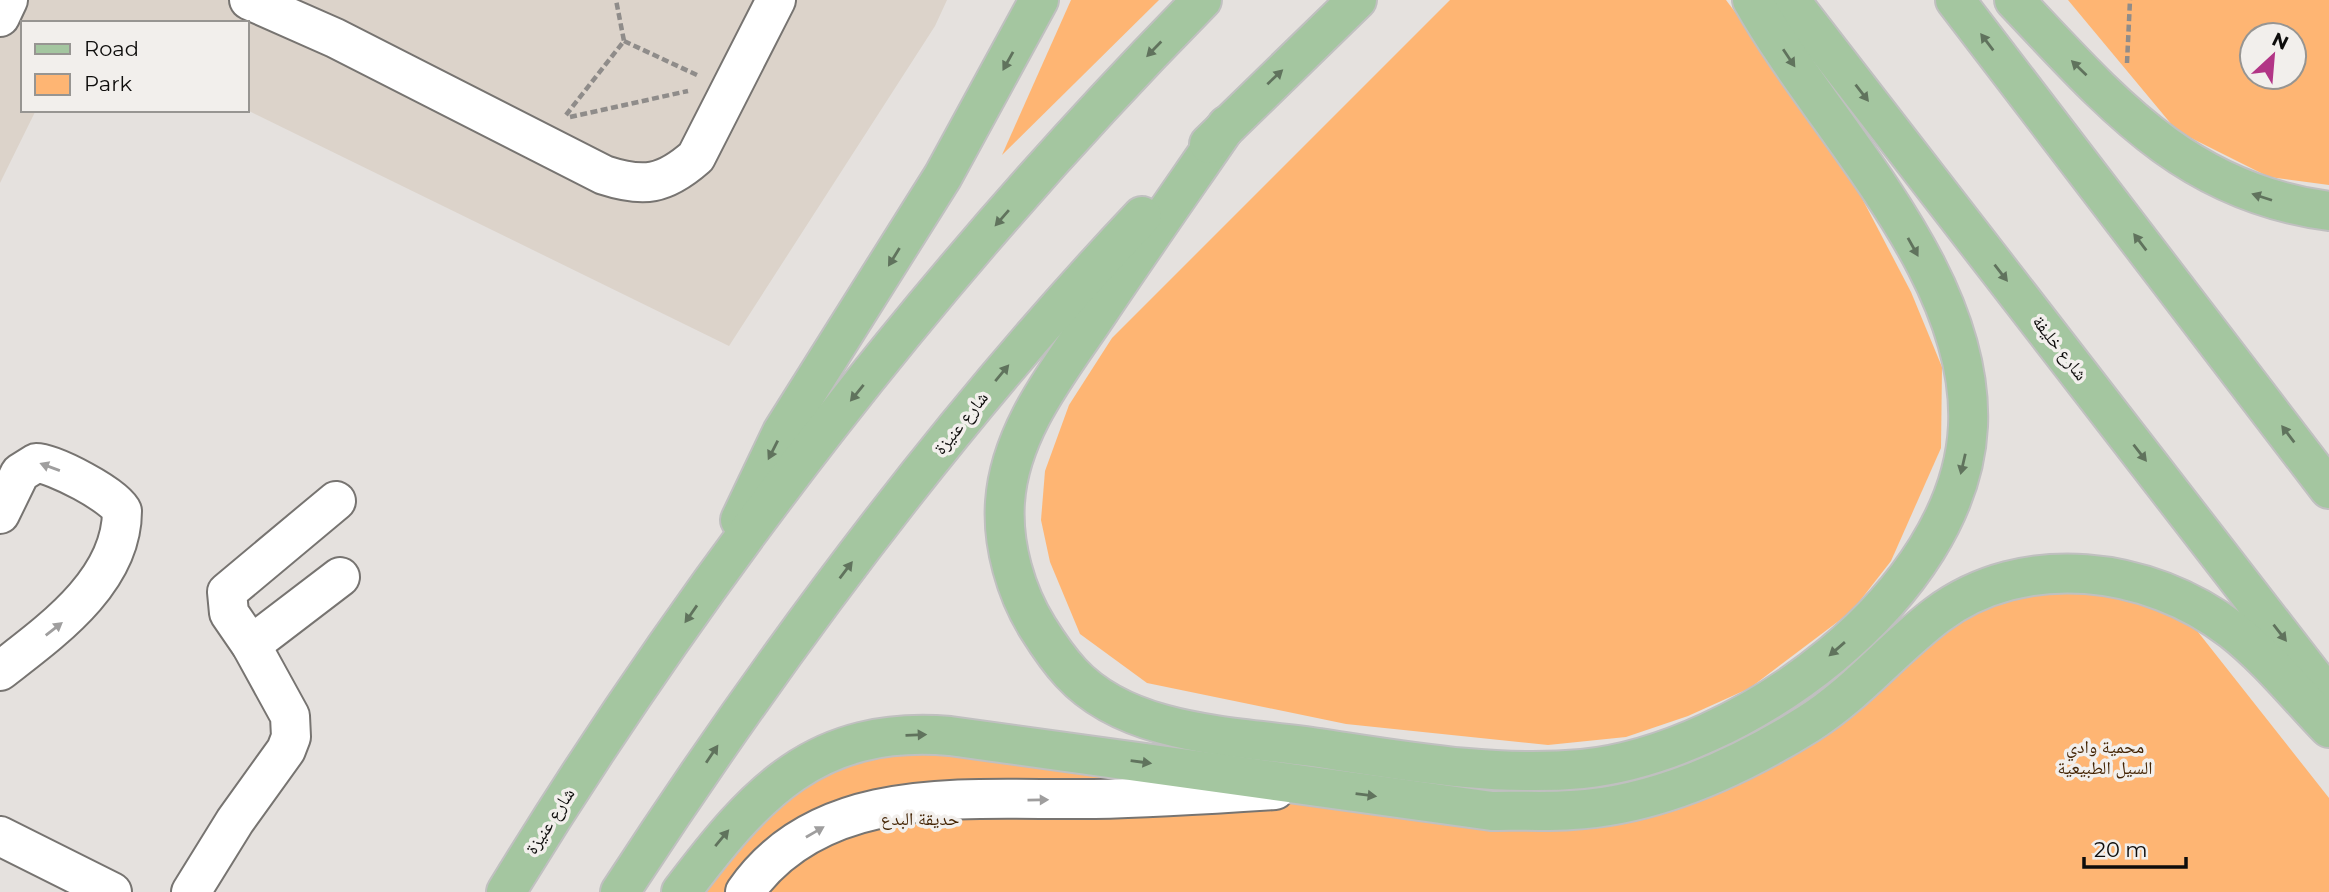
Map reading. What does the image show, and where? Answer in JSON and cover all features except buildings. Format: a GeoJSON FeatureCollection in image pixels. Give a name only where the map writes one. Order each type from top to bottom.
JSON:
{"type":"FeatureCollection","features":[{"type":"Feature","properties":{"kind":"main road"},"geometry":{"type":"LineString","coordinates":[[721,570],[752,494],[782,432],[943,176],[1039,0]]}},
{"type":"Feature","properties":{"kind":"main road","name":"شارع عنيزة"},"geometry":{"type":"LineString","coordinates":[[506,892],[617,718],[721,570],[846,406],[966,260],[1079,129],[1202,0]]}},
{"type":"Feature","properties":{"kind":"main road","name":"شارع عنيزة"},"geometry":{"type":"LineString","coordinates":[[620,892],[810,616],[907,489],[1074,290],[1227,125],[1357,0]]}},
{"type":"Feature","properties":{"kind":"main road"},"geometry":{"type":"LineString","coordinates":[[1227,125],[1051,383],[1026,429],[1010,472],[1005,504],[1012,567],[1028,612],[1052,650],[1074,677],[1103,698],[1145,718],[1189,729],[1455,768],[1516,771],[1585,768],[1638,758],[1680,744],[1737,719],[1788,689],[1877,613],[1937,533],[1956,489],[1965,456],[1968,421],[1965,384],[1948,318],[1928,274],[1845,134],[1790,61],[1752,0]]}},
{"type":"Feature","properties":{"kind":"main road","name":"شارع خليفة"},"geometry":{"type":"LineString","coordinates":[[1790,0],[2329,697]]}},
{"type":"Feature","properties":{"kind":"main road"},"geometry":{"type":"LineString","coordinates":[[1955,0],[2329,489]]}},
{"type":"Feature","properties":{"kind":"main road"},"geometry":{"type":"LineString","coordinates":[[2014,0],[2124,113],[2194,167],[2265,199],[2329,211]]}},
{"type":"Feature","properties":{"kind":"main road"},"geometry":{"type":"LineString","coordinates":[[681,892],[723,836],[767,789],[811,760],[865,740],[920,734],[1493,811],[1574,810],[1641,798],[1702,779],[1810,723],[1938,615],[1968,597],[2026,577],[2056,573],[2094,575],[2138,583],[2205,612],[2243,640],[2329,728]]}},
{"type":"Feature","properties":{"kind":"street"},"geometry":{"type":"LineString","coordinates":[[0,17],[8,0]]}},
{"type":"Feature","properties":{"kind":"street"},"geometry":{"type":"LineString","coordinates":[[248,0],[294,10],[604,175],[628,183],[653,183],[677,174],[696,157],[724,88],[776,0]]}},
{"type":"Feature","properties":{"kind":"street"},"geometry":{"type":"LineString","coordinates":[[0,514],[20,473],[36,463],[48,464],[113,498],[122,511],[106,565],[81,604],[0,671]]}},
{"type":"Feature","properties":{"kind":"street"},"geometry":{"type":"LineString","coordinates":[[191,892],[234,821],[286,750],[290,737],[290,716],[251,645],[229,612],[227,592],[336,501]]}},
{"type":"Feature","properties":{"kind":"street"},"geometry":{"type":"LineString","coordinates":[[251,645],[340,577]]}},
{"type":"Feature","properties":{"kind":"street"},"geometry":{"type":"LineString","coordinates":[[745,892],[771,864],[810,835],[852,815],[896,805],[939,801],[1149,798],[1315,787]]}},
{"type":"Feature","properties":{"kind":"street"},"geometry":{"type":"LineString","coordinates":[[0,836],[111,892]]}},
{"type":"Feature","properties":{"kind":"path"},"geometry":{"type":"LineString","coordinates":[[616,0],[624,41],[564,118],[724,88]]}},
{"type":"Feature","properties":{"kind":"path"},"geometry":{"type":"LineString","coordinates":[[2124,113],[2130,0]]}},
{"type":"Feature","properties":{"kind":"path"},"geometry":{"type":"LineString","coordinates":[[624,41],[724,88]]}},
{"type":"Feature","properties":{"kind":"shaded area"},"geometry":{"type":"Polygon","coordinates":[[[0,0],[947,0],[935,26],[729,346],[248,110],[248,21],[21,21],[21,112],[35,112],[0,183],[0,0]]]}},
{"type":"Feature","properties":{"kind":"green space"},"geometry":{"type":"Polygon","coordinates":[[[1071,0],[1159,0],[1002,155],[1071,0]]]}},
{"type":"Feature","properties":{"kind":"green space"},"geometry":{"type":"Polygon","coordinates":[[[1450,0],[1726,0],[1831,139],[1911,292],[1942,367],[1941,448],[1891,561],[1852,611],[1750,688],[1688,716],[1626,737],[1548,745],[1346,724],[1147,683],[1080,634],[1050,562],[1041,520],[1045,471],[1069,405],[1112,338],[1450,0]]]}},
{"type":"Feature","properties":{"kind":"green space"},"geometry":{"type":"Polygon","coordinates":[[[2068,0],[2329,0],[2329,185],[2269,177],[2177,131],[2068,0]]]}},
{"type":"Feature","properties":{"kind":"green space"},"geometry":{"type":"Polygon","coordinates":[[[2045,581],[2185,612],[2329,798],[2329,892],[695,892],[745,822],[815,774],[883,749],[1618,815],[1935,630],[2045,581]]]}},
{"type":"Feature","properties":{"kind":"park label","name":"محمية وادي السيل الطبيعية"},"geometry":{"type":"Point","coordinates":[2105,757]}},
{"type":"Feature","properties":{"kind":"park label","name":"حديقة البدع"},"geometry":{"type":"Point","coordinates":[920,819]}}]}
